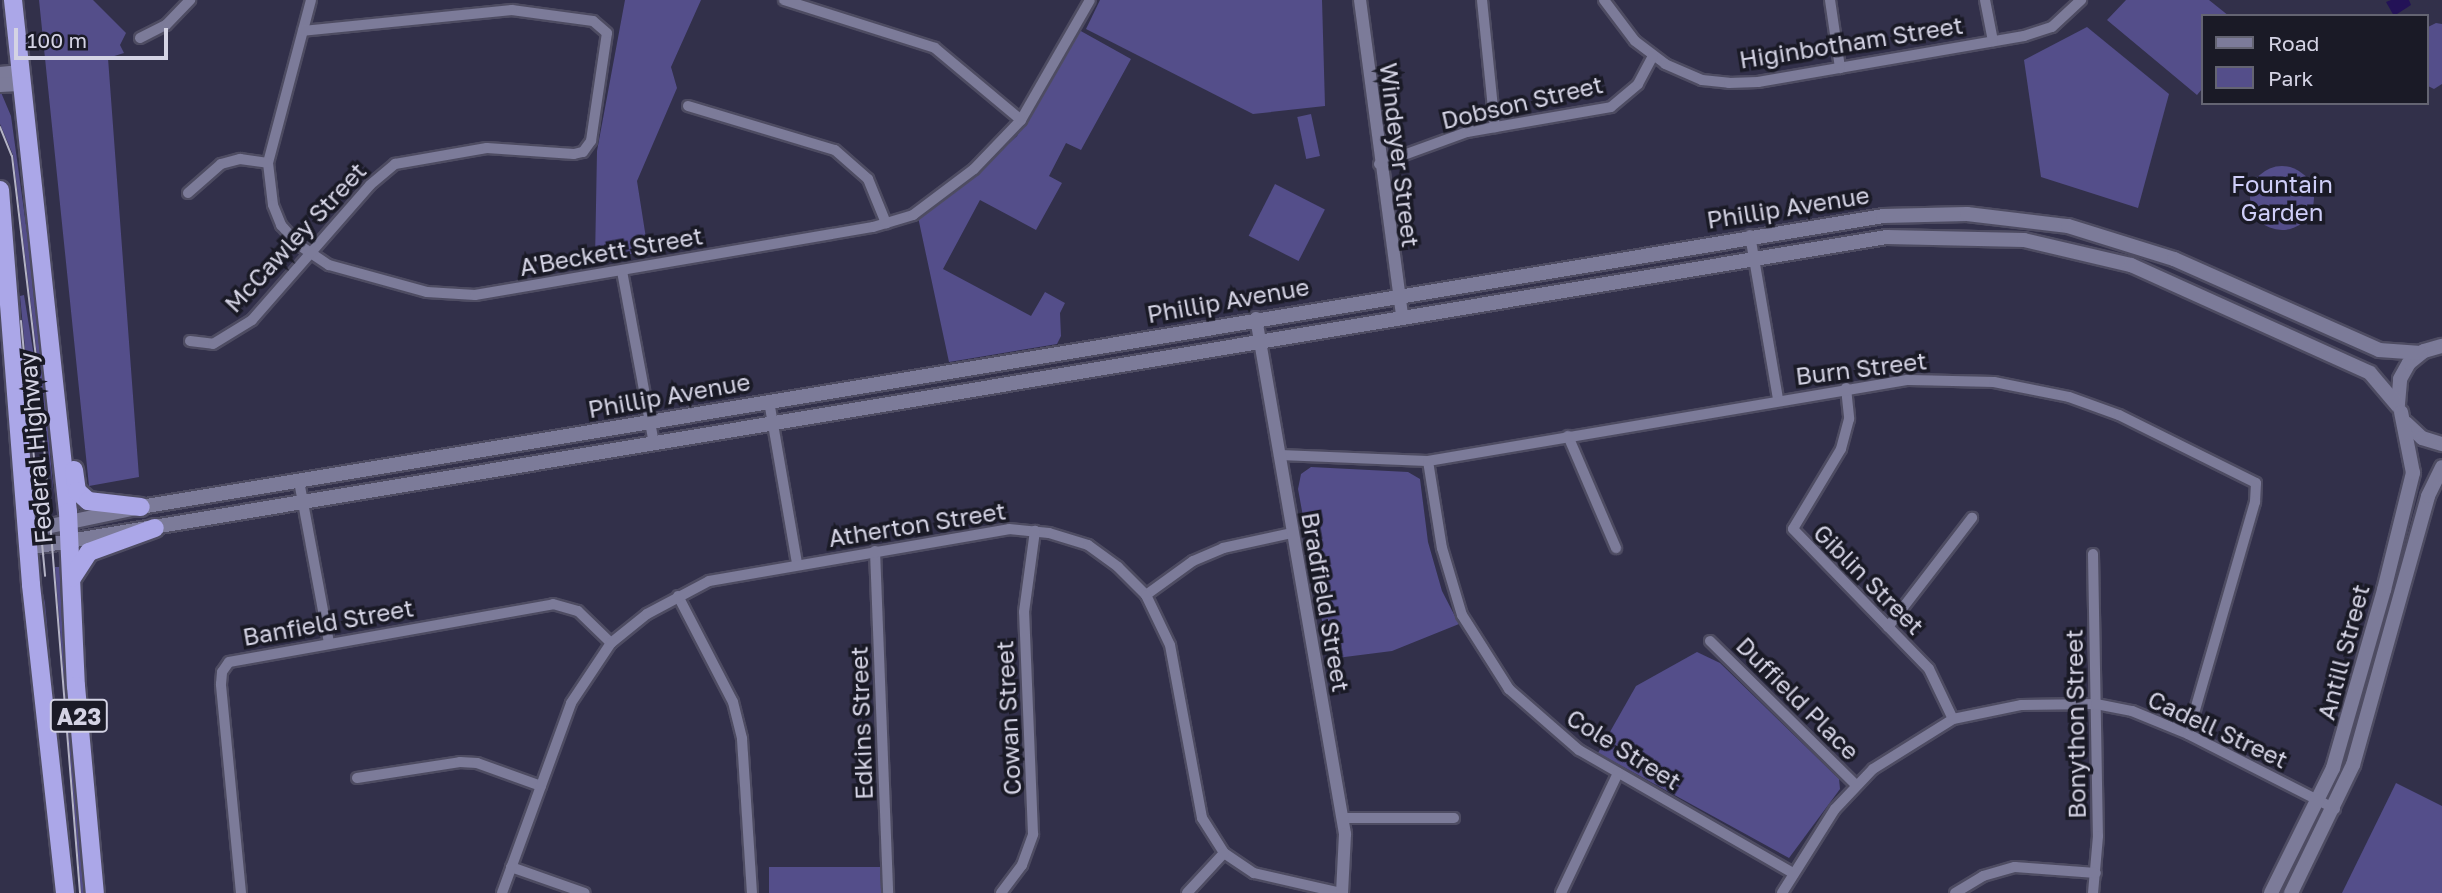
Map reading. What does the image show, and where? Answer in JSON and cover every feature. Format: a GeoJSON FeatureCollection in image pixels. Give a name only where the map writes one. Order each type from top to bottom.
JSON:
{"type":"FeatureCollection","features":[{"type":"Feature","properties":{"kind":"highway","name":"Federal Highway"},"geometry":{"type":"LineString","coordinates":[[13,0],[12,76],[56,386],[69,531],[76,687],[95,893]]}},
{"type":"Feature","properties":{"kind":"highway","name":"Federal Highway"},"geometry":{"type":"LineString","coordinates":[[0,190],[27,539],[65,893]]}},
{"type":"Feature","properties":{"kind":"highway"},"geometry":{"type":"LineString","coordinates":[[56,386],[68,407],[79,494],[97,505],[141,507]]}},
{"type":"Feature","properties":{"kind":"highway"},"geometry":{"type":"LineString","coordinates":[[72,578],[89,552],[155,528]]}},
{"type":"Feature","properties":{"kind":"main road"},"geometry":{"type":"LineString","coordinates":[[0,85],[12,76]]}},
{"type":"Feature","properties":{"kind":"main road","name":"Phillip Avenue"},"geometry":{"type":"LineString","coordinates":[[27,539],[69,531],[141,507],[1750,235],[1921,214],[1979,215],[2068,226],[2174,259],[2379,350],[2422,352],[2442,346]]}},
{"type":"Feature","properties":{"kind":"main road","name":"Phillip Avenue"},"geometry":{"type":"LineString","coordinates":[[69,531],[155,528],[1753,256],[1928,235],[2024,240],[2062,247],[2155,274],[2370,373],[2400,409],[2414,432],[2442,444]]}},
{"type":"Feature","properties":{"kind":"main road"},"geometry":{"type":"LineString","coordinates":[[2400,409],[2400,379],[2422,352],[2442,334]]}},
{"type":"Feature","properties":{"kind":"main road","name":"Antill Street"},"geometry":{"type":"LineString","coordinates":[[2271,893],[2318,800],[2345,732],[2410,488],[2413,459],[2400,409]]}},
{"type":"Feature","properties":{"kind":"main road","name":"Antill Street"},"geometry":{"type":"LineString","coordinates":[[2291,893],[2334,809],[2362,736],[2428,496],[2442,467]]}},
{"type":"Feature","properties":{"kind":"street"},"geometry":{"type":"LineString","coordinates":[[140,38],[166,25],[190,0]]}},
{"type":"Feature","properties":{"kind":"street","name":"A'Beckett Street"},"geometry":{"type":"LineString","coordinates":[[311,0],[268,163],[273,205],[281,225],[310,254],[342,269],[454,295],[495,293],[886,223],[928,206],[995,150],[1021,120],[1085,2]]}},
{"type":"Feature","properties":{"kind":"street"},"geometry":{"type":"LineString","coordinates":[[784,0],[935,48],[1021,120]]}},
{"type":"Feature","properties":{"kind":"street","name":"Windeyer Street"},"geometry":{"type":"LineString","coordinates":[[1360,0],[1379,164],[1402,315]]}},
{"type":"Feature","properties":{"kind":"street"},"geometry":{"type":"LineString","coordinates":[[1482,0],[1495,127]]}},
{"type":"Feature","properties":{"kind":"street","name":"Higinbotham Street"},"geometry":{"type":"LineString","coordinates":[[1604,0],[1628,33],[1653,56],[1693,76],[1729,83],[1758,82],[1993,41],[2052,27],[2081,0]]}},
{"type":"Feature","properties":{"kind":"street"},"geometry":{"type":"LineString","coordinates":[[1830,0],[1840,68]]}},
{"type":"Feature","properties":{"kind":"street"},"geometry":{"type":"LineString","coordinates":[[1985,0],[1993,41]]}},
{"type":"Feature","properties":{"kind":"street","name":"McCawley Street"},"geometry":{"type":"LineString","coordinates":[[190,341],[213,344],[231,336],[252,320],[377,178],[408,159],[487,148],[583,152],[592,141],[607,33],[593,21],[512,10],[303,31]]}},
{"type":"Feature","properties":{"kind":"street","name":"Dobson Street"},"geometry":{"type":"LineString","coordinates":[[1379,164],[1467,132],[1611,107],[1638,84],[1653,56]]}},
{"type":"Feature","properties":{"kind":"street"},"geometry":{"type":"LineString","coordinates":[[688,106],[835,150],[868,179],[886,223]]}},
{"type":"Feature","properties":{"kind":"street"},"geometry":{"type":"LineString","coordinates":[[188,193],[221,164],[240,159],[268,163]]}},
{"type":"Feature","properties":{"kind":"street"},"geometry":{"type":"LineString","coordinates":[[1750,235],[1778,399]]}},
{"type":"Feature","properties":{"kind":"street"},"geometry":{"type":"LineString","coordinates":[[622,271],[654,443]]}},
{"type":"Feature","properties":{"kind":"street","name":"Bradfield Street"},"geometry":{"type":"LineString","coordinates":[[1256,318],[1342,818],[1346,858],[1341,893]]}},
{"type":"Feature","properties":{"kind":"street","name":"Burn Street"},"geometry":{"type":"LineString","coordinates":[[1279,455],[1428,461],[1846,388],[1951,379],[1994,382],[2068,397],[2119,415],[2256,483],[2255,502],[2188,734]]}},
{"type":"Feature","properties":{"kind":"street","name":"Giblin Street"},"geometry":{"type":"LineString","coordinates":[[1846,388],[1849,419],[1841,449],[1793,529],[1934,675],[1952,719]]}},
{"type":"Feature","properties":{"kind":"street"},"geometry":{"type":"LineString","coordinates":[[769,401],[797,563]]}},
{"type":"Feature","properties":{"kind":"street"},"geometry":{"type":"LineString","coordinates":[[1568,436],[1616,548]]}},
{"type":"Feature","properties":{"kind":"street","name":"Cole Street"},"geometry":{"type":"LineString","coordinates":[[1428,461],[1448,572],[1462,615],[1483,653],[1509,689],[1552,730],[1618,773],[1793,873]]}},
{"type":"Feature","properties":{"kind":"street"},"geometry":{"type":"LineString","coordinates":[[299,481],[329,643]]}},
{"type":"Feature","properties":{"kind":"street"},"geometry":{"type":"LineString","coordinates":[[1888,627],[1972,518]]}},
{"type":"Feature","properties":{"kind":"street","name":"Atherton Street"},"geometry":{"type":"LineString","coordinates":[[502,893],[571,703],[611,643],[647,614],[709,581],[797,563],[1009,529],[1035,531],[1088,545],[1118,567],[1146,595],[1170,645],[1202,818],[1224,853],[1254,873],[1341,893]]}},
{"type":"Feature","properties":{"kind":"street","name":"Cowan Street"},"geometry":{"type":"LineString","coordinates":[[1001,893],[1022,865],[1033,834],[1024,612],[1035,531]]}},
{"type":"Feature","properties":{"kind":"street"},"geometry":{"type":"LineString","coordinates":[[1146,595],[1203,557],[1292,533]]}},
{"type":"Feature","properties":{"kind":"street","name":"Edkins Street"},"geometry":{"type":"LineString","coordinates":[[875,551],[888,893]]}},
{"type":"Feature","properties":{"kind":"street","name":"Bonython Street"},"geometry":{"type":"LineString","coordinates":[[2092,554],[2096,704],[2096,873],[2093,893]]}},
{"type":"Feature","properties":{"kind":"street"},"geometry":{"type":"LineString","coordinates":[[678,596],[733,702],[743,739],[752,893]]}},
{"type":"Feature","properties":{"kind":"street","name":"Banfield Street"},"geometry":{"type":"LineString","coordinates":[[241,893],[222,672],[239,659],[553,604],[578,611],[611,643]]}},
{"type":"Feature","properties":{"kind":"street","name":"Duffield Place"},"geometry":{"type":"LineString","coordinates":[[1710,641],[1855,784]]}},
{"type":"Feature","properties":{"kind":"street","name":"Cadell Street"},"geometry":{"type":"LineString","coordinates":[[1782,893],[1855,784],[1899,749],[1952,719],[2050,702],[2096,704],[2132,711],[2188,734],[2334,809]]}},
{"type":"Feature","properties":{"kind":"street"},"geometry":{"type":"LineString","coordinates":[[358,778],[460,762],[477,763],[541,786]]}},
{"type":"Feature","properties":{"kind":"street"},"geometry":{"type":"LineString","coordinates":[[1561,893],[1618,773]]}},
{"type":"Feature","properties":{"kind":"street"},"geometry":{"type":"LineString","coordinates":[[1342,818],[1454,818]]}},
{"type":"Feature","properties":{"kind":"street"},"geometry":{"type":"LineString","coordinates":[[1187,893],[1224,853]]}},
{"type":"Feature","properties":{"kind":"street"},"geometry":{"type":"LineString","coordinates":[[511,867],[584,893]]}},
{"type":"Feature","properties":{"kind":"street"},"geometry":{"type":"LineString","coordinates":[[1955,893],[1983,876],[2015,867],[2096,873]]}},
{"type":"Feature","properties":{"kind":"green space"},"geometry":{"type":"Polygon","coordinates":[[[39,0],[93,0],[126,33],[120,45],[124,53],[108,58],[139,477],[89,486],[39,0]]]}},
{"type":"Feature","properties":{"kind":"green space"},"geometry":{"type":"Polygon","coordinates":[[[625,0],[701,0],[671,67],[677,88],[637,181],[648,251],[595,260],[597,151],[625,0]]]}},
{"type":"Feature","properties":{"kind":"green space"},"geometry":{"type":"Polygon","coordinates":[[[1100,0],[1322,0],[1325,106],[1253,114],[1086,29],[1100,0]]]}},
{"type":"Feature","properties":{"kind":"green space"},"geometry":{"type":"Polygon","coordinates":[[[2126,0],[2209,0],[2226,14],[2200,14],[2200,91],[2197,95],[2107,20],[2126,0]]]}},
{"type":"Feature","properties":{"kind":"green space"},"geometry":{"type":"Polygon","coordinates":[[[2436,23],[2442,24],[2442,84],[2434,89],[2428,86],[2428,27],[2436,23]]]}},
{"type":"Feature","properties":{"kind":"green space"},"geometry":{"type":"Polygon","coordinates":[[[2087,27],[2169,94],[2138,208],[2041,177],[2024,60],[2087,27]]]}},
{"type":"Feature","properties":{"kind":"green space"},"geometry":{"type":"Polygon","coordinates":[[[1079,30],[1131,59],[1081,150],[1066,143],[1049,176],[1062,183],[1036,230],[980,200],[943,269],[1031,316],[1045,292],[1065,303],[1060,313],[1061,336],[1057,344],[949,362],[918,217],[959,189],[1017,136],[1079,30]]]}},
{"type":"Feature","properties":{"kind":"green space"},"geometry":{"type":"Polygon","coordinates":[[[0,90],[11,116],[37,305],[54,498],[13,155],[0,124],[0,90]]]}},
{"type":"Feature","properties":{"kind":"green space"},"geometry":{"type":"Polygon","coordinates":[[[1311,114],[1320,156],[1306,159],[1297,117],[1311,114]]]}},
{"type":"Feature","properties":{"kind":"green space","name":"Fountain Garden"},"geometry":{"type":"Polygon","coordinates":[[[2276,166],[2288,166],[2305,175],[2312,186],[2312,210],[2305,221],[2288,230],[2276,230],[2264,225],[2255,216],[2250,204],[2250,192],[2255,180],[2264,171],[2276,166]]]}},
{"type":"Feature","properties":{"kind":"green space"},"geometry":{"type":"Polygon","coordinates":[[[3,168],[35,497],[31,497],[3,168]]]}},
{"type":"Feature","properties":{"kind":"green space"},"geometry":{"type":"Polygon","coordinates":[[[1275,184],[1325,209],[1299,261],[1249,236],[1275,184]]]}},
{"type":"Feature","properties":{"kind":"green space"},"geometry":{"type":"Polygon","coordinates":[[[24,295],[36,369],[41,431],[33,432],[20,296],[24,295]]]}},
{"type":"Feature","properties":{"kind":"green space"},"geometry":{"type":"Polygon","coordinates":[[[1311,467],[1408,472],[1420,479],[1428,542],[1442,591],[1459,624],[1392,651],[1329,659],[1298,489],[1301,474],[1311,467]]]}},
{"type":"Feature","properties":{"kind":"green space"},"geometry":{"type":"Polygon","coordinates":[[[55,567],[61,567],[64,576],[87,893],[81,893],[55,567]]]}},
{"type":"Feature","properties":{"kind":"green space"},"geometry":{"type":"Polygon","coordinates":[[[40,580],[45,603],[72,893],[49,702],[40,580]]]}},
{"type":"Feature","properties":{"kind":"green space"},"geometry":{"type":"Polygon","coordinates":[[[1697,652],[1720,663],[1839,779],[1840,789],[1789,858],[1598,753],[1636,686],[1697,652]]]}},
{"type":"Feature","properties":{"kind":"green space"},"geometry":{"type":"Polygon","coordinates":[[[2396,783],[2442,806],[2442,893],[2342,893],[2396,783]]]}},
{"type":"Feature","properties":{"kind":"green space"},"geometry":{"type":"Polygon","coordinates":[[[769,867],[881,867],[881,893],[769,893],[769,867]]]}},
{"type":"Feature","properties":{"kind":"shaded area"},"geometry":{"type":"Polygon","coordinates":[[[2409,0],[2411,5],[2393,14],[2386,2],[2409,0]]]}},
{"type":"Feature","properties":{"kind":"tram line"},"geometry":{"type":"LineString","coordinates":[[0,127],[12,156],[39,384],[80,893]]}},
{"type":"Feature","properties":{"kind":"tram line"},"geometry":{"type":"LineString","coordinates":[[21,321],[45,576]]}}]}
